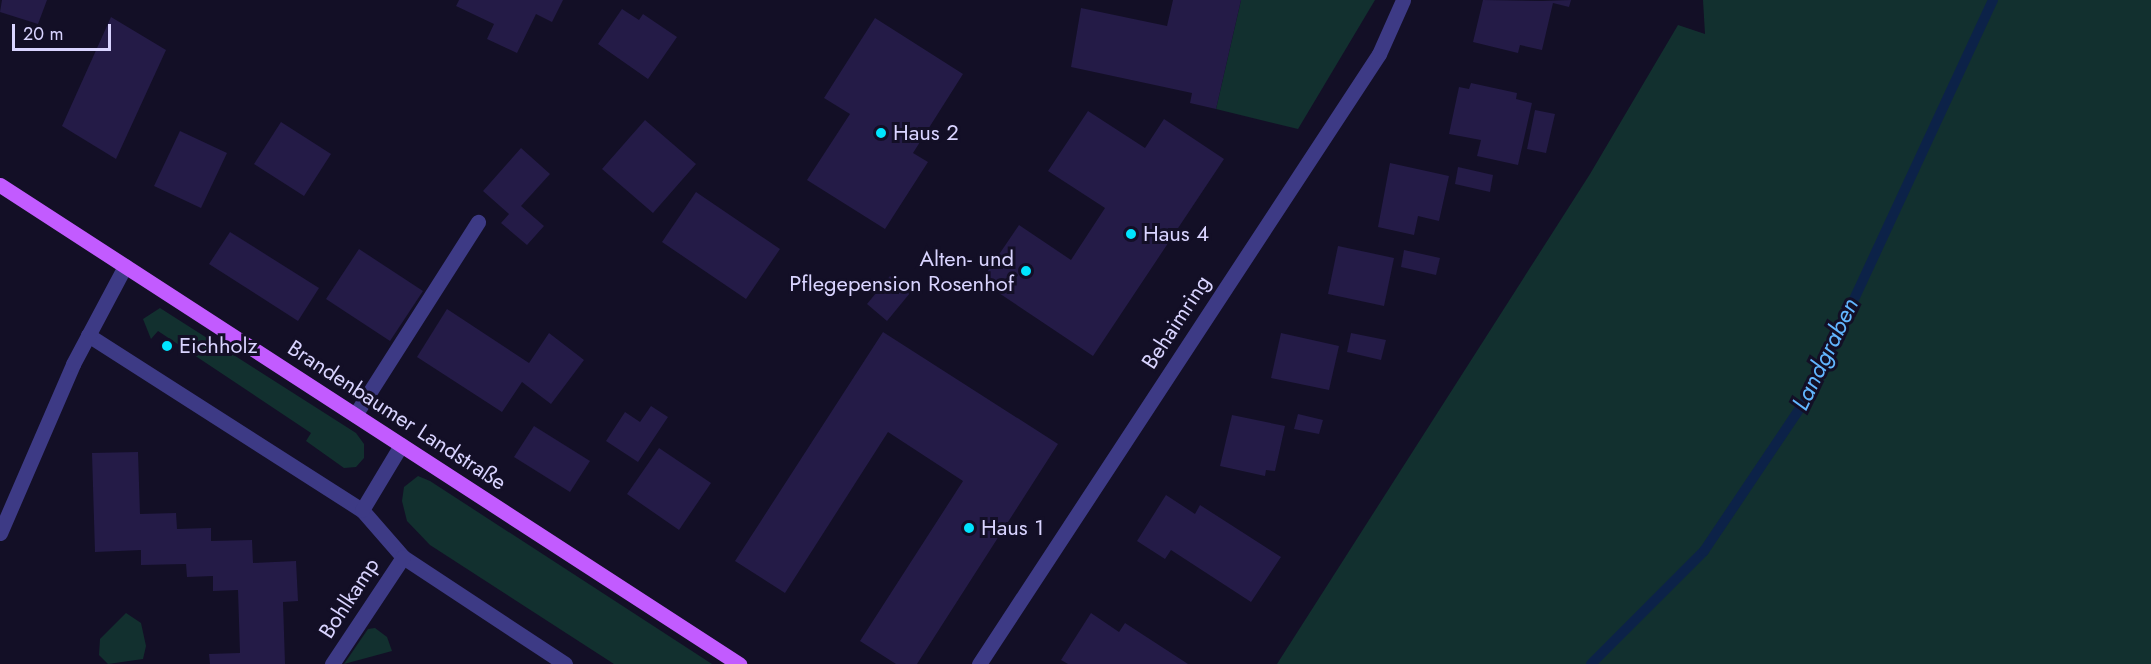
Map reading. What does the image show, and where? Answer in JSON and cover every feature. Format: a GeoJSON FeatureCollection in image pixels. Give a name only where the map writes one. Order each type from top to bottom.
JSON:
{"type":"FeatureCollection","features":[{"type":"Feature","properties":{"kind":"main road","name":"Brandenbaumer Landstraße"},"geometry":{"type":"LineString","coordinates":[[0,185],[739,664]]}},
{"type":"Feature","properties":{"kind":"street","name":"Behaimring"},"geometry":{"type":"LineString","coordinates":[[979,664],[1379,54],[1403,0]]}},
{"type":"Feature","properties":{"kind":"street"},"geometry":{"type":"LineString","coordinates":[[354,415],[478,222]]}},
{"type":"Feature","properties":{"kind":"street"},"geometry":{"type":"LineString","coordinates":[[0,532],[88,335],[125,266]]}},
{"type":"Feature","properties":{"kind":"street"},"geometry":{"type":"LineString","coordinates":[[88,335],[362,510],[403,557],[565,664]]}},
{"type":"Feature","properties":{"kind":"street"},"geometry":{"type":"LineString","coordinates":[[362,510],[401,446]]}},
{"type":"Feature","properties":{"kind":"street","name":"Bohlkamp"},"geometry":{"type":"LineString","coordinates":[[332,664],[403,557]]}},
{"type":"Feature","properties":{"kind":"green space"},"geometry":{"type":"Polygon","coordinates":[[[1241,0],[1375,0],[1298,129],[1216,109],[1241,0]]]}},
{"type":"Feature","properties":{"kind":"green space"},"geometry":{"type":"Polygon","coordinates":[[[1703,0],[2151,0],[2151,664],[1277,664],[1590,174],[1678,25],[1705,34],[1703,0]]]}},
{"type":"Feature","properties":{"kind":"green space"},"geometry":{"type":"Polygon","coordinates":[[[160,308],[356,433],[364,444],[364,458],[356,467],[344,468],[306,441],[311,433],[158,331],[151,339],[143,319],[160,308]]]}},
{"type":"Feature","properties":{"kind":"green space"},"geometry":{"type":"Polygon","coordinates":[[[418,476],[430,481],[712,664],[614,664],[430,545],[407,521],[402,501],[404,487],[418,476]]]}},
{"type":"Feature","properties":{"kind":"green space"},"geometry":{"type":"Polygon","coordinates":[[[126,613],[141,623],[146,646],[143,659],[108,664],[99,655],[100,639],[126,613]]]}},
{"type":"Feature","properties":{"kind":"green space"},"geometry":{"type":"Polygon","coordinates":[[[375,628],[387,637],[392,651],[344,664],[368,629],[375,628]]]}},
{"type":"Feature","properties":{"kind":"building"},"geometry":{"type":"Polygon","coordinates":[[[2,0],[47,0],[38,24],[0,12],[2,0]]]}},
{"type":"Feature","properties":{"kind":"building"},"geometry":{"type":"Polygon","coordinates":[[[459,0],[563,0],[552,22],[536,14],[517,53],[487,39],[494,24],[456,6],[459,0]]]}},
{"type":"Feature","properties":{"kind":"building"},"geometry":{"type":"Polygon","coordinates":[[[1173,0],[1241,0],[1216,109],[1190,103],[1192,93],[1071,67],[1081,8],[1167,26],[1173,0]]]}},
{"type":"Feature","properties":{"kind":"building"},"geometry":{"type":"Polygon","coordinates":[[[1483,0],[1571,0],[1569,7],[1553,3],[1542,50],[1520,45],[1518,53],[1473,42],[1483,0]]]}},
{"type":"Feature","properties":{"kind":"building"},"geometry":{"type":"Polygon","coordinates":[[[622,9],[639,20],[643,14],[677,37],[648,79],[598,44],[622,9]]]}},
{"type":"Feature","properties":{"kind":"building"},"geometry":{"type":"Polygon","coordinates":[[[111,17],[166,50],[116,159],[62,126],[111,17]]]}},
{"type":"Feature","properties":{"kind":"building","name":"Haus 2"},"geometry":{"type":"Polygon","coordinates":[[[875,18],[963,74],[913,153],[928,162],[885,229],[807,180],[850,114],[824,98],[875,18]]]}},
{"type":"Feature","properties":{"kind":"building"},"geometry":{"type":"Polygon","coordinates":[[[1471,83],[1517,93],[1516,99],[1532,103],[1518,165],[1477,156],[1481,140],[1449,134],[1459,87],[1469,89],[1471,83]]]}},
{"type":"Feature","properties":{"kind":"building"},"geometry":{"type":"Polygon","coordinates":[[[1535,110],[1555,114],[1546,153],[1527,149],[1535,110]]]}},
{"type":"Feature","properties":{"kind":"building","name":"Haus 4"},"geometry":{"type":"Polygon","coordinates":[[[1088,111],[1145,148],[1164,119],[1224,159],[1093,356],[981,281],[1019,225],[1071,260],[1105,208],[1048,171],[1088,111]]]}},
{"type":"Feature","properties":{"kind":"building"},"geometry":{"type":"Polygon","coordinates":[[[645,120],[696,164],[653,213],[602,169],[645,120]]]}},
{"type":"Feature","properties":{"kind":"building"},"geometry":{"type":"Polygon","coordinates":[[[281,122],[331,154],[304,196],[254,164],[281,122]]]}},
{"type":"Feature","properties":{"kind":"building"},"geometry":{"type":"Polygon","coordinates":[[[180,131],[227,153],[201,208],[154,186],[180,131]]]}},
{"type":"Feature","properties":{"kind":"building"},"geometry":{"type":"Polygon","coordinates":[[[521,148],[550,174],[521,206],[544,226],[527,245],[501,223],[509,214],[483,191],[521,148]]]}},
{"type":"Feature","properties":{"kind":"building"},"geometry":{"type":"Polygon","coordinates":[[[1390,163],[1449,176],[1439,221],[1418,216],[1414,235],[1378,227],[1390,163]]]}},
{"type":"Feature","properties":{"kind":"building"},"geometry":{"type":"Polygon","coordinates":[[[1458,167],[1493,175],[1490,192],[1455,184],[1458,167]]]}},
{"type":"Feature","properties":{"kind":"building"},"geometry":{"type":"Polygon","coordinates":[[[696,192],[780,249],[746,299],[662,242],[696,192]]]}},
{"type":"Feature","properties":{"kind":"building"},"geometry":{"type":"Polygon","coordinates":[[[230,232],[319,288],[298,321],[209,264],[230,232]]]}},
{"type":"Feature","properties":{"kind":"building"},"geometry":{"type":"Polygon","coordinates":[[[1338,246],[1394,258],[1384,306],[1328,294],[1338,246]]]}},
{"type":"Feature","properties":{"kind":"building"},"geometry":{"type":"Polygon","coordinates":[[[359,249],[423,291],[390,341],[326,299],[359,249]]]}},
{"type":"Feature","properties":{"kind":"building"},"geometry":{"type":"Polygon","coordinates":[[[1404,250],[1440,258],[1436,275],[1401,267],[1404,250]]]}},
{"type":"Feature","properties":{"kind":"building"},"geometry":{"type":"Polygon","coordinates":[[[890,276],[910,293],[887,321],[867,304],[890,276]]]}},
{"type":"Feature","properties":{"kind":"building"},"geometry":{"type":"Polygon","coordinates":[[[447,309],[529,363],[549,333],[584,360],[551,404],[522,382],[502,412],[417,357],[447,309]]]}},
{"type":"Feature","properties":{"kind":"building","name":"Haus 1"},"geometry":{"type":"Polygon","coordinates":[[[883,332],[1058,444],[917,664],[896,664],[860,641],[963,481],[888,432],[785,593],[735,561],[883,332]]]}},
{"type":"Feature","properties":{"kind":"building"},"geometry":{"type":"Polygon","coordinates":[[[1281,333],[1339,346],[1329,390],[1271,378],[1281,333]]]}},
{"type":"Feature","properties":{"kind":"building"},"geometry":{"type":"Polygon","coordinates":[[[1351,333],[1386,340],[1381,360],[1347,352],[1351,333]]]}},
{"type":"Feature","properties":{"kind":"building"},"geometry":{"type":"Polygon","coordinates":[[[651,406],[668,417],[638,462],[606,441],[625,412],[640,422],[651,406]]]}},
{"type":"Feature","properties":{"kind":"building"},"geometry":{"type":"Polygon","coordinates":[[[1298,414],[1323,420],[1319,434],[1294,429],[1298,414]]]}},
{"type":"Feature","properties":{"kind":"building"},"geometry":{"type":"Polygon","coordinates":[[[1232,415],[1285,426],[1275,471],[1266,470],[1265,476],[1220,466],[1232,415]]]}},
{"type":"Feature","properties":{"kind":"building"},"geometry":{"type":"Polygon","coordinates":[[[534,426],[590,461],[570,492],[514,457],[534,426]]]}},
{"type":"Feature","properties":{"kind":"building"},"geometry":{"type":"Polygon","coordinates":[[[659,448],[711,483],[679,530],[627,494],[659,448]]]}},
{"type":"Feature","properties":{"kind":"building"},"geometry":{"type":"Polygon","coordinates":[[[138,452],[140,514],[176,513],[177,529],[211,528],[211,541],[252,540],[253,563],[296,561],[298,601],[283,602],[285,664],[210,664],[209,654],[240,653],[238,590],[213,591],[213,576],[187,577],[186,564],[141,565],[141,550],[95,552],[92,453],[138,452]]]}},
{"type":"Feature","properties":{"kind":"building"},"geometry":{"type":"Polygon","coordinates":[[[1166,495],[1195,514],[1200,505],[1281,557],[1251,602],[1171,550],[1165,559],[1137,541],[1166,495]]]}},
{"type":"Feature","properties":{"kind":"building"},"geometry":{"type":"Polygon","coordinates":[[[1091,613],[1119,632],[1125,623],[1188,664],[1068,664],[1061,660],[1091,613]]]}},
{"type":"Feature","properties":{"kind":"waterway","name":"Landgraben"},"geometry":{"type":"LineString","coordinates":[[1591,664],[1704,551],[1811,392],[1993,0]]}},
{"type":"Feature","properties":{"kind":"place","name":"Haus 2"},"geometry":{"type":"Point","coordinates":[881,133]}},
{"type":"Feature","properties":{"kind":"place","name":"Haus 4"},"geometry":{"type":"Point","coordinates":[1131,234]}},
{"type":"Feature","properties":{"kind":"place","name":"Alten- und Pflegepension Rosenhof"},"geometry":{"type":"Point","coordinates":[1026,271]}},
{"type":"Feature","properties":{"kind":"place","name":"Eichholz"},"geometry":{"type":"Point","coordinates":[167,346]}},
{"type":"Feature","properties":{"kind":"place","name":"Haus 1"},"geometry":{"type":"Point","coordinates":[969,528]}}]}
